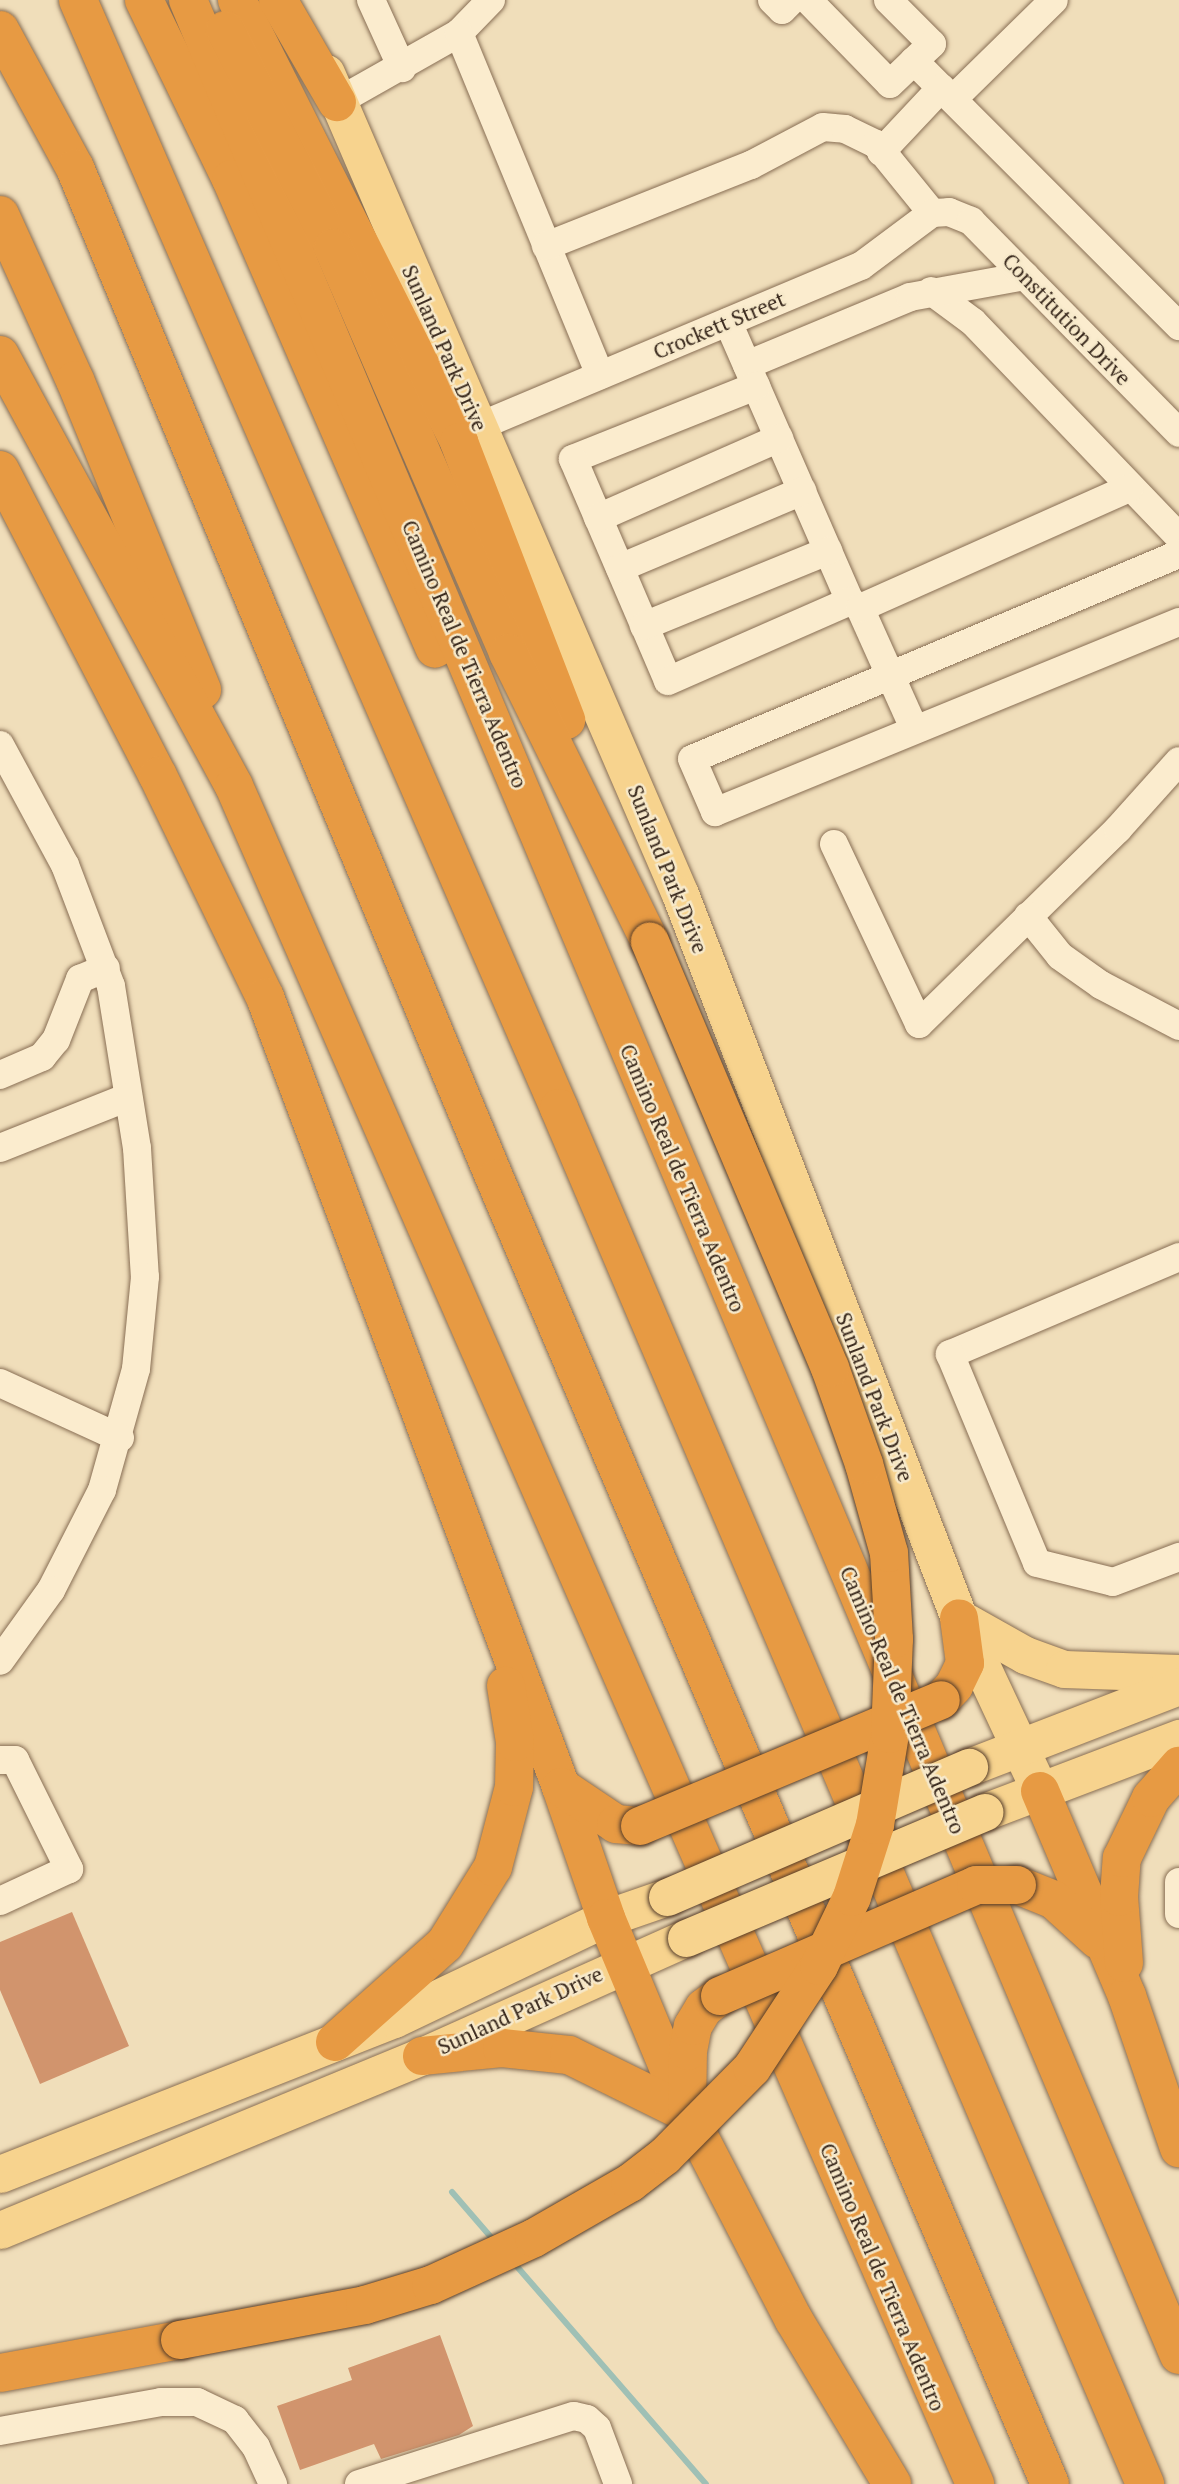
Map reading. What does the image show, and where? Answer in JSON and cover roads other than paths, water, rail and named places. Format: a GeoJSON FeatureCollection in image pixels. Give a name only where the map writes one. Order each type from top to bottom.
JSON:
{"type":"FeatureCollection","features":[{"type":"Feature","properties":{"kind":"highway"},"geometry":{"type":"LineString","coordinates":[[78,0],[559,1108],[1145,2484]]}},
{"type":"Feature","properties":{"kind":"highway"},"geometry":{"type":"LineString","coordinates":[[144,0],[231,179],[527,859],[681,1177]]}},
{"type":"Feature","properties":{"kind":"highway","name":"Camino Real de Tierra Adentro"},"geometry":{"type":"LineString","coordinates":[[188,0],[471,664],[681,1177],[1179,2355]]}},
{"type":"Feature","properties":{"kind":"highway"},"geometry":{"type":"LineString","coordinates":[[208,0],[250,76],[333,248],[508,653],[650,941]]}},
{"type":"Feature","properties":{"kind":"highway"},"geometry":{"type":"LineString","coordinates":[[0,2373],[365,2305],[431,2285],[534,2238],[630,2183],[665,2156],[752,2068],[819,1966],[852,1897],[876,1825],[890,1734],[894,1639],[889,1553],[864,1464],[830,1368],[650,941],[459,442],[237,0]]}},
{"type":"Feature","properties":{"kind":"highway"},"geometry":{"type":"LineString","coordinates":[[278,0],[337,102]]}},
{"type":"Feature","properties":{"kind":"highway"},"geometry":{"type":"LineString","coordinates":[[0,30],[75,168],[495,1179],[1050,2484]]}},
{"type":"Feature","properties":{"kind":"highway"},"geometry":{"type":"LineString","coordinates":[[0,215],[189,651],[234,786]]}},
{"type":"Feature","properties":{"kind":"highway","name":"Camino Real de Tierra Adentro"},"geometry":{"type":"LineString","coordinates":[[0,355],[234,786],[975,2484]]}},
{"type":"Feature","properties":{"kind":"highway"},"geometry":{"type":"LineString","coordinates":[[0,470],[158,776],[265,997],[561,1787],[606,1918],[687,2113],[794,2320],[892,2484]]}},
{"type":"Feature","properties":{"kind":"highway"},"geometry":{"type":"LineString","coordinates":[[0,486],[38,545]]}},
{"type":"Feature","properties":{"kind":"highway"},"geometry":{"type":"LineString","coordinates":[[335,2042],[444,1944],[478,1896],[504,1840],[514,1787],[514,1742],[493,1605]]}},
{"type":"Feature","properties":{"kind":"highway"},"geometry":{"type":"LineString","coordinates":[[561,1787],[616,1824],[640,1826],[941,1700],[954,1686],[965,1663],[960,1618]]}},
{"type":"Feature","properties":{"kind":"highway"},"geometry":{"type":"LineString","coordinates":[[1128,1996],[1119,1897],[1122,1858],[1151,1798],[1179,1766]]}},
{"type":"Feature","properties":{"kind":"highway"},"geometry":{"type":"LineString","coordinates":[[1040,1791],[1128,1996],[1179,2148]]}},
{"type":"Feature","properties":{"kind":"highway"},"geometry":{"type":"LineString","coordinates":[[687,2113],[688,2051],[694,2026],[704,2008],[720,1996],[976,1885],[1017,1885],[1054,1900],[1105,1946]]}},
{"type":"Feature","properties":{"kind":"highway"},"geometry":{"type":"LineString","coordinates":[[422,2056],[502,2048],[569,2055],[687,2113]]}},
{"type":"Feature","properties":{"kind":"main road","name":"Sunland Park Drive"},"geometry":{"type":"LineString","coordinates":[[296,0],[337,102],[480,426],[680,894],[960,1618],[1040,1791]]}},
{"type":"Feature","properties":{"kind":"main road"},"geometry":{"type":"LineString","coordinates":[[960,1618],[1026,1656],[1064,1669],[1179,1673]]}},
{"type":"Feature","properties":{"kind":"main road"},"geometry":{"type":"LineString","coordinates":[[0,2174],[335,2042],[606,1918],[667,1897],[1020,1746],[1179,1686]]}},
{"type":"Feature","properties":{"kind":"main road","name":"Sunland Park Drive"},"geometry":{"type":"LineString","coordinates":[[0,2230],[422,2056],[625,1963],[984,1812],[1179,1738]]}},
{"type":"Feature","properties":{"kind":"street"},"geometry":{"type":"LineString","coordinates":[[371,0],[402,68]]}},
{"type":"Feature","properties":{"kind":"street"},"geometry":{"type":"LineString","coordinates":[[337,102],[402,68],[459,33],[491,0]]}},
{"type":"Feature","properties":{"kind":"street"},"geometry":{"type":"LineString","coordinates":[[772,0],[782,10],[792,0]]}},
{"type":"Feature","properties":{"kind":"street"},"geometry":{"type":"LineString","coordinates":[[807,0],[890,83],[932,44],[888,0]]}},
{"type":"Feature","properties":{"kind":"street"},"geometry":{"type":"LineString","coordinates":[[881,152],[1054,0]]}},
{"type":"Feature","properties":{"kind":"street"},"geometry":{"type":"LineString","coordinates":[[459,33],[600,375]]}},
{"type":"Feature","properties":{"kind":"street"},"geometry":{"type":"LineString","coordinates":[[914,61],[1179,326]]}},
{"type":"Feature","properties":{"kind":"street"},"geometry":{"type":"LineString","coordinates":[[546,246],[751,165],[823,127],[845,129],[881,152],[940,212]]}},
{"type":"Feature","properties":{"kind":"street","name":"Crockett Street"},"geometry":{"type":"LineString","coordinates":[[480,426],[861,266],[940,212]]}},
{"type":"Feature","properties":{"kind":"street","name":"Constitution Drive"},"geometry":{"type":"LineString","coordinates":[[940,212],[971,221],[1177,427]]}},
{"type":"Feature","properties":{"kind":"street"},"geometry":{"type":"LineString","coordinates":[[1025,276],[931,291],[573,459],[668,681],[1129,488]]}},
{"type":"Feature","properties":{"kind":"street"},"geometry":{"type":"LineString","coordinates":[[931,291],[973,322],[1129,488],[1179,537]]}},
{"type":"Feature","properties":{"kind":"street"},"geometry":{"type":"LineString","coordinates":[[727,322],[828,551],[914,728]]}},
{"type":"Feature","properties":{"kind":"street"},"geometry":{"type":"LineString","coordinates":[[598,519],[779,438]]}},
{"type":"Feature","properties":{"kind":"street"},"geometry":{"type":"LineString","coordinates":[[620,568],[802,491]]}},
{"type":"Feature","properties":{"kind":"street"},"geometry":{"type":"LineString","coordinates":[[644,626],[828,551]]}},
{"type":"Feature","properties":{"kind":"street"},"geometry":{"type":"LineString","coordinates":[[1179,554],[692,759],[715,812],[914,728],[1179,622]]}},
{"type":"Feature","properties":{"kind":"street"},"geometry":{"type":"LineString","coordinates":[[0,745],[54,842],[106,968],[144,1210],[145,1277],[141,1344],[120,1438],[102,1490],[67,1563],[0,1661]]}},
{"type":"Feature","properties":{"kind":"street"},"geometry":{"type":"LineString","coordinates":[[834,844],[919,1024],[1179,761]]}},
{"type":"Feature","properties":{"kind":"street"},"geometry":{"type":"LineString","coordinates":[[1028,916],[1060,956],[1101,985],[1179,1026]]}},
{"type":"Feature","properties":{"kind":"street"},"geometry":{"type":"LineString","coordinates":[[0,1075],[42,1058],[56,1040],[80,979],[106,968]]}},
{"type":"Feature","properties":{"kind":"street"},"geometry":{"type":"LineString","coordinates":[[0,1148],[128,1097]]}},
{"type":"Feature","properties":{"kind":"street"},"geometry":{"type":"LineString","coordinates":[[1179,1257],[950,1354],[1037,1563],[1113,1582],[1179,1557]]}},
{"type":"Feature","properties":{"kind":"street"},"geometry":{"type":"LineString","coordinates":[[0,1383],[120,1438]]}},
{"type":"Feature","properties":{"kind":"street"},"geometry":{"type":"LineString","coordinates":[[0,1760],[15,1760],[69,1869],[0,1901]]}},
{"type":"Feature","properties":{"kind":"street"},"geometry":{"type":"LineString","coordinates":[[1179,1882],[1179,1914]]}},
{"type":"Feature","properties":{"kind":"street"},"geometry":{"type":"LineString","coordinates":[[0,2431],[161,2402],[197,2402],[236,2420],[256,2447],[273,2484]]}},
{"type":"Feature","properties":{"kind":"street"},"geometry":{"type":"LineString","coordinates":[[359,2484],[574,2416],[587,2419],[597,2428],[618,2484]]}},
{"type":"Feature","properties":{"kind":"waterway"},"geometry":{"type":"LineString","coordinates":[[452,2192],[496,2243]]}},
{"type":"Feature","properties":{"kind":"waterway"},"geometry":{"type":"LineString","coordinates":[[513,2262],[706,2484]]}}]}
